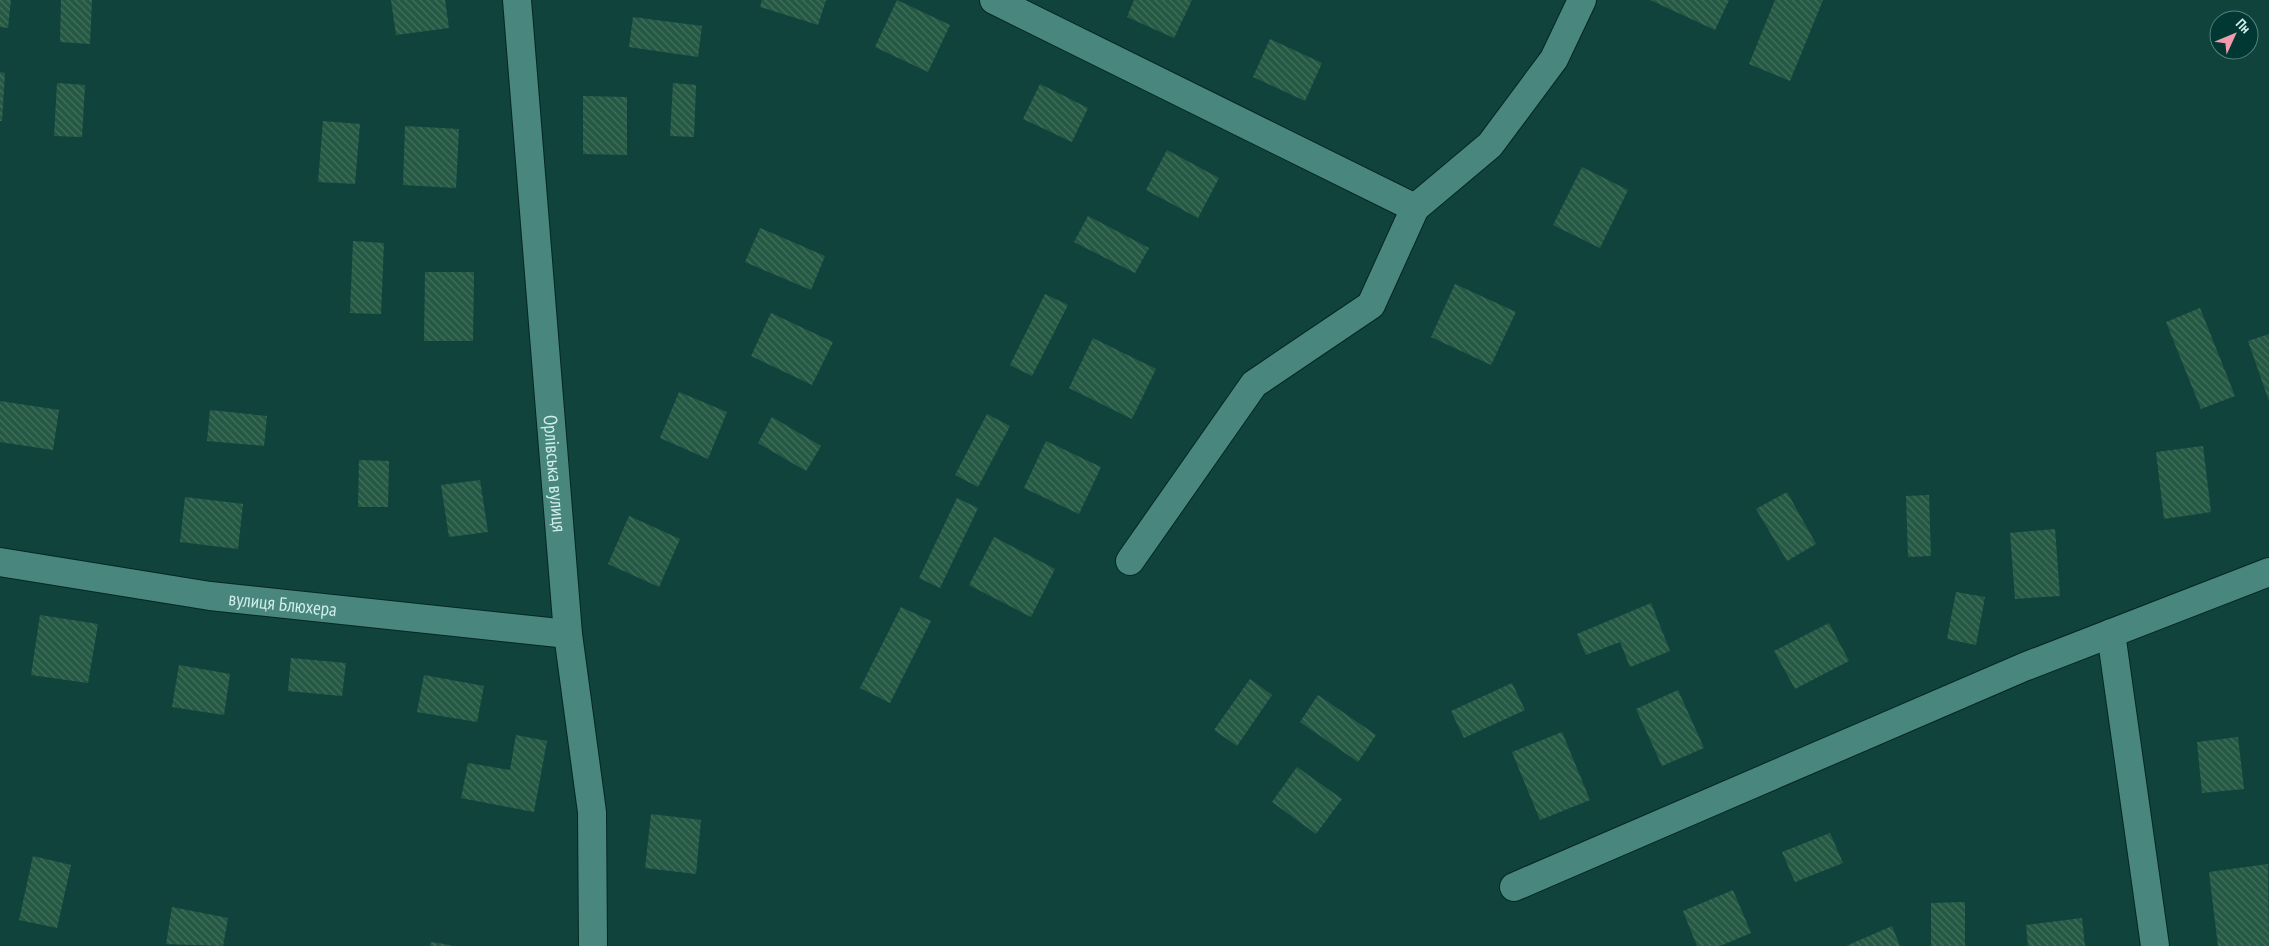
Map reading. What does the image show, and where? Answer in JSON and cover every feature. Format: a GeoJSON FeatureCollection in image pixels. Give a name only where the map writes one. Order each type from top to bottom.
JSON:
{"type":"FeatureCollection","features":[{"type":"Feature","properties":{"kind":"street","name":"Орлівська вулиця"},"geometry":{"type":"LineString","coordinates":[[516,0],[568,634],[592,812],[593,946]]}},
{"type":"Feature","properties":{"kind":"street"},"geometry":{"type":"LineString","coordinates":[[994,0],[1415,208]]}},
{"type":"Feature","properties":{"kind":"street"},"geometry":{"type":"LineString","coordinates":[[1130,561],[1254,384],[1370,305],[1415,208],[1490,145],[1554,58],[1582,0]]}},
{"type":"Feature","properties":{"kind":"street","name":"вулиця Блюхера"},"geometry":{"type":"LineString","coordinates":[[0,562],[210,596],[568,634]]}},
{"type":"Feature","properties":{"kind":"street"},"geometry":{"type":"LineString","coordinates":[[1514,887],[2015,671],[2269,572]]}},
{"type":"Feature","properties":{"kind":"street"},"geometry":{"type":"LineString","coordinates":[[2111,633],[2155,946]]}},
{"type":"Feature","properties":{"kind":"building"},"geometry":{"type":"Polygon","coordinates":[[[0,0],[11,0],[8,28],[0,27],[0,0]]]}},
{"type":"Feature","properties":{"kind":"building"},"geometry":{"type":"Polygon","coordinates":[[[61,0],[92,0],[90,44],[60,42],[61,0]]]}},
{"type":"Feature","properties":{"kind":"building"},"geometry":{"type":"Polygon","coordinates":[[[391,0],[445,0],[449,28],[396,35],[391,0]]]}},
{"type":"Feature","properties":{"kind":"building"},"geometry":{"type":"Polygon","coordinates":[[[762,0],[826,0],[818,25],[760,7],[762,0]]]}},
{"type":"Feature","properties":{"kind":"building"},"geometry":{"type":"Polygon","coordinates":[[[897,0],[950,25],[928,72],[875,47],[897,0]]]}},
{"type":"Feature","properties":{"kind":"building"},"geometry":{"type":"Polygon","coordinates":[[[1134,0],[1192,0],[1174,38],[1127,17],[1134,0]]]}},
{"type":"Feature","properties":{"kind":"building"},"geometry":{"type":"Polygon","coordinates":[[[1650,0],[1729,0],[1715,30],[1650,0]]]}},
{"type":"Feature","properties":{"kind":"building"},"geometry":{"type":"Polygon","coordinates":[[[1775,0],[1823,0],[1790,81],[1749,64],[1775,0]]]}},
{"type":"Feature","properties":{"kind":"building"},"geometry":{"type":"Polygon","coordinates":[[[633,17],[702,26],[698,57],[629,47],[633,17]]]}},
{"type":"Feature","properties":{"kind":"building"},"geometry":{"type":"Polygon","coordinates":[[[1270,39],[1322,63],[1305,101],[1253,77],[1270,39]]]}},
{"type":"Feature","properties":{"kind":"building"},"geometry":{"type":"Polygon","coordinates":[[[0,72],[5,73],[2,121],[0,121],[0,72]]]}},
{"type":"Feature","properties":{"kind":"building"},"geometry":{"type":"Polygon","coordinates":[[[57,83],[85,85],[82,137],[54,136],[57,83]]]}},
{"type":"Feature","properties":{"kind":"building"},"geometry":{"type":"Polygon","coordinates":[[[673,83],[696,85],[694,137],[670,136],[673,83]]]}},
{"type":"Feature","properties":{"kind":"building"},"geometry":{"type":"Polygon","coordinates":[[[1040,84],[1088,108],[1072,142],[1023,119],[1040,84]]]}},
{"type":"Feature","properties":{"kind":"building"},"geometry":{"type":"Polygon","coordinates":[[[583,96],[627,97],[627,155],[583,154],[583,96]]]}},
{"type":"Feature","properties":{"kind":"building"},"geometry":{"type":"Polygon","coordinates":[[[323,121],[360,124],[355,184],[318,182],[323,121]]]}},
{"type":"Feature","properties":{"kind":"building"},"geometry":{"type":"Polygon","coordinates":[[[405,126],[459,129],[456,188],[403,185],[405,126]]]}},
{"type":"Feature","properties":{"kind":"building"},"geometry":{"type":"Polygon","coordinates":[[[1167,150],[1219,178],[1198,218],[1146,190],[1167,150]]]}},
{"type":"Feature","properties":{"kind":"building"},"geometry":{"type":"Polygon","coordinates":[[[1582,167],[1628,190],[1600,248],[1553,225],[1582,167]]]}},
{"type":"Feature","properties":{"kind":"building"},"geometry":{"type":"Polygon","coordinates":[[[1088,216],[1149,248],[1135,273],[1074,242],[1088,216]]]}},
{"type":"Feature","properties":{"kind":"building"},"geometry":{"type":"Polygon","coordinates":[[[760,228],[825,256],[811,290],[745,262],[760,228]]]}},
{"type":"Feature","properties":{"kind":"building"},"geometry":{"type":"Polygon","coordinates":[[[353,241],[384,243],[381,314],[350,313],[353,241]]]}},
{"type":"Feature","properties":{"kind":"building"},"geometry":{"type":"Polygon","coordinates":[[[425,272],[474,272],[473,341],[424,341],[425,272]]]}},
{"type":"Feature","properties":{"kind":"building"},"geometry":{"type":"Polygon","coordinates":[[[1455,284],[1516,312],[1491,365],[1431,337],[1455,284]]]}},
{"type":"Feature","properties":{"kind":"building"},"geometry":{"type":"Polygon","coordinates":[[[1045,294],[1068,305],[1032,376],[1010,365],[1045,294]]]}},
{"type":"Feature","properties":{"kind":"building"},"geometry":{"type":"Polygon","coordinates":[[[2200,308],[2235,396],[2201,409],[2166,322],[2200,308]]]}},
{"type":"Feature","properties":{"kind":"building"},"geometry":{"type":"Polygon","coordinates":[[[771,313],[833,342],[812,385],[751,356],[771,313]]]}},
{"type":"Feature","properties":{"kind":"building"},"geometry":{"type":"Polygon","coordinates":[[[2269,334],[2269,401],[2248,341],[2269,334]]]}},
{"type":"Feature","properties":{"kind":"building"},"geometry":{"type":"Polygon","coordinates":[[[1093,338],[1156,369],[1132,419],[1069,388],[1093,338]]]}},
{"type":"Feature","properties":{"kind":"building"},"geometry":{"type":"Polygon","coordinates":[[[679,392],[727,412],[708,459],[660,438],[679,392]]]}},
{"type":"Feature","properties":{"kind":"building"},"geometry":{"type":"Polygon","coordinates":[[[0,401],[59,410],[53,450],[0,442],[0,401]]]}},
{"type":"Feature","properties":{"kind":"building"},"geometry":{"type":"Polygon","coordinates":[[[210,410],[267,416],[264,446],[207,441],[210,410]]]}},
{"type":"Feature","properties":{"kind":"building"},"geometry":{"type":"Polygon","coordinates":[[[987,414],[1010,426],[978,487],[955,475],[987,414]]]}},
{"type":"Feature","properties":{"kind":"building"},"geometry":{"type":"Polygon","coordinates":[[[772,417],[821,446],[806,471],[758,443],[772,417]]]}},
{"type":"Feature","properties":{"kind":"building"},"geometry":{"type":"Polygon","coordinates":[[[1046,441],[1101,467],[1079,514],[1024,488],[1046,441]]]}},
{"type":"Feature","properties":{"kind":"building"},"geometry":{"type":"Polygon","coordinates":[[[2203,446],[2211,512],[2164,519],[2156,452],[2203,446]]]}},
{"type":"Feature","properties":{"kind":"building"},"geometry":{"type":"Polygon","coordinates":[[[359,460],[389,461],[388,507],[358,507],[359,460]]]}},
{"type":"Feature","properties":{"kind":"building"},"geometry":{"type":"Polygon","coordinates":[[[480,480],[488,532],[449,537],[441,485],[480,480]]]}},
{"type":"Feature","properties":{"kind":"building"},"geometry":{"type":"Polygon","coordinates":[[[1787,492],[1816,544],[1787,561],[1756,509],[1787,492]]]}},
{"type":"Feature","properties":{"kind":"building"},"geometry":{"type":"Polygon","coordinates":[[[1929,495],[1931,556],[1908,557],[1906,496],[1929,495]]]}},
{"type":"Feature","properties":{"kind":"building"},"geometry":{"type":"Polygon","coordinates":[[[185,497],[243,504],[238,549],[180,542],[185,497]]]}},
{"type":"Feature","properties":{"kind":"building"},"geometry":{"type":"Polygon","coordinates":[[[957,498],[978,508],[940,588],[919,578],[957,498]]]}},
{"type":"Feature","properties":{"kind":"building"},"geometry":{"type":"Polygon","coordinates":[[[629,516],[680,539],[659,587],[608,564],[629,516]]]}},
{"type":"Feature","properties":{"kind":"building"},"geometry":{"type":"Polygon","coordinates":[[[2055,529],[2060,596],[2015,599],[2010,533],[2055,529]]]}},
{"type":"Feature","properties":{"kind":"building"},"geometry":{"type":"Polygon","coordinates":[[[994,537],[1055,569],[1031,617],[969,585],[994,537]]]}},
{"type":"Feature","properties":{"kind":"building"},"geometry":{"type":"Polygon","coordinates":[[[1956,592],[1985,597],[1976,645],[1947,639],[1956,592]]]}},
{"type":"Feature","properties":{"kind":"building"},"geometry":{"type":"Polygon","coordinates":[[[1651,603],[1670,651],[1630,667],[1620,642],[1586,655],[1577,634],[1651,603]]]}},
{"type":"Feature","properties":{"kind":"building"},"geometry":{"type":"Polygon","coordinates":[[[901,607],[931,621],[890,703],[860,688],[901,607]]]}},
{"type":"Feature","properties":{"kind":"building"},"geometry":{"type":"Polygon","coordinates":[[[40,615],[98,624],[88,683],[31,675],[40,615]]]}},
{"type":"Feature","properties":{"kind":"building"},"geometry":{"type":"Polygon","coordinates":[[[1829,623],[1849,661],[1795,689],[1774,651],[1829,623]]]}},
{"type":"Feature","properties":{"kind":"building"},"geometry":{"type":"Polygon","coordinates":[[[291,658],[346,663],[342,696],[288,691],[291,658]]]}},
{"type":"Feature","properties":{"kind":"building"},"geometry":{"type":"Polygon","coordinates":[[[179,665],[230,674],[224,715],[172,707],[179,665]]]}},
{"type":"Feature","properties":{"kind":"building"},"geometry":{"type":"Polygon","coordinates":[[[424,675],[484,686],[477,722],[417,712],[424,675]]]}},
{"type":"Feature","properties":{"kind":"building"},"geometry":{"type":"Polygon","coordinates":[[[1250,679],[1272,695],[1237,746],[1214,730],[1250,679]]]}},
{"type":"Feature","properties":{"kind":"building"},"geometry":{"type":"Polygon","coordinates":[[[1512,683],[1525,710],[1464,738],[1451,711],[1512,683]]]}},
{"type":"Feature","properties":{"kind":"building"},"geometry":{"type":"Polygon","coordinates":[[[1678,690],[1704,748],[1662,766],[1636,709],[1678,690]]]}},
{"type":"Feature","properties":{"kind":"building"},"geometry":{"type":"Polygon","coordinates":[[[1318,695],[1376,735],[1358,762],[1300,722],[1318,695]]]}},
{"type":"Feature","properties":{"kind":"building"},"geometry":{"type":"Polygon","coordinates":[[[1562,732],[1590,800],[1540,820],[1512,752],[1562,732]]]}},
{"type":"Feature","properties":{"kind":"building"},"geometry":{"type":"Polygon","coordinates":[[[516,735],[547,741],[534,812],[461,798],[468,763],[510,770],[516,735]]]}},
{"type":"Feature","properties":{"kind":"building"},"geometry":{"type":"Polygon","coordinates":[[[2238,737],[2244,789],[2202,793],[2197,742],[2238,737]]]}},
{"type":"Feature","properties":{"kind":"building"},"geometry":{"type":"Polygon","coordinates":[[[1297,767],[1342,799],[1316,834],[1272,802],[1297,767]]]}},
{"type":"Feature","properties":{"kind":"building"},"geometry":{"type":"Polygon","coordinates":[[[651,814],[701,820],[696,874],[645,868],[651,814]]]}},
{"type":"Feature","properties":{"kind":"building"},"geometry":{"type":"Polygon","coordinates":[[[1830,833],[1843,863],[1795,882],[1782,852],[1830,833]]]}},
{"type":"Feature","properties":{"kind":"building"},"geometry":{"type":"Polygon","coordinates":[[[33,856],[71,865],[57,928],[19,920],[33,856]]]}},
{"type":"Feature","properties":{"kind":"building"},"geometry":{"type":"Polygon","coordinates":[[[2268,864],[2269,946],[2218,946],[2209,872],[2268,864]]]}},
{"type":"Feature","properties":{"kind":"building"},"geometry":{"type":"Polygon","coordinates":[[[1733,890],[1751,933],[1720,946],[1697,946],[1683,911],[1733,890]]]}},
{"type":"Feature","properties":{"kind":"building"},"geometry":{"type":"Polygon","coordinates":[[[1965,902],[1965,946],[1931,946],[1931,903],[1965,902]]]}},
{"type":"Feature","properties":{"kind":"building"},"geometry":{"type":"Polygon","coordinates":[[[172,907],[228,918],[223,946],[166,944],[172,907]]]}},
{"type":"Feature","properties":{"kind":"building"},"geometry":{"type":"Polygon","coordinates":[[[2082,918],[2085,946],[2028,946],[2026,925],[2082,918]]]}},
{"type":"Feature","properties":{"kind":"building"},"geometry":{"type":"Polygon","coordinates":[[[1892,926],[1900,946],[1846,946],[1892,926]]]}},
{"type":"Feature","properties":{"kind":"building"},"geometry":{"type":"Polygon","coordinates":[[[431,942],[450,945],[450,946],[430,946],[431,942]]]}}]}
